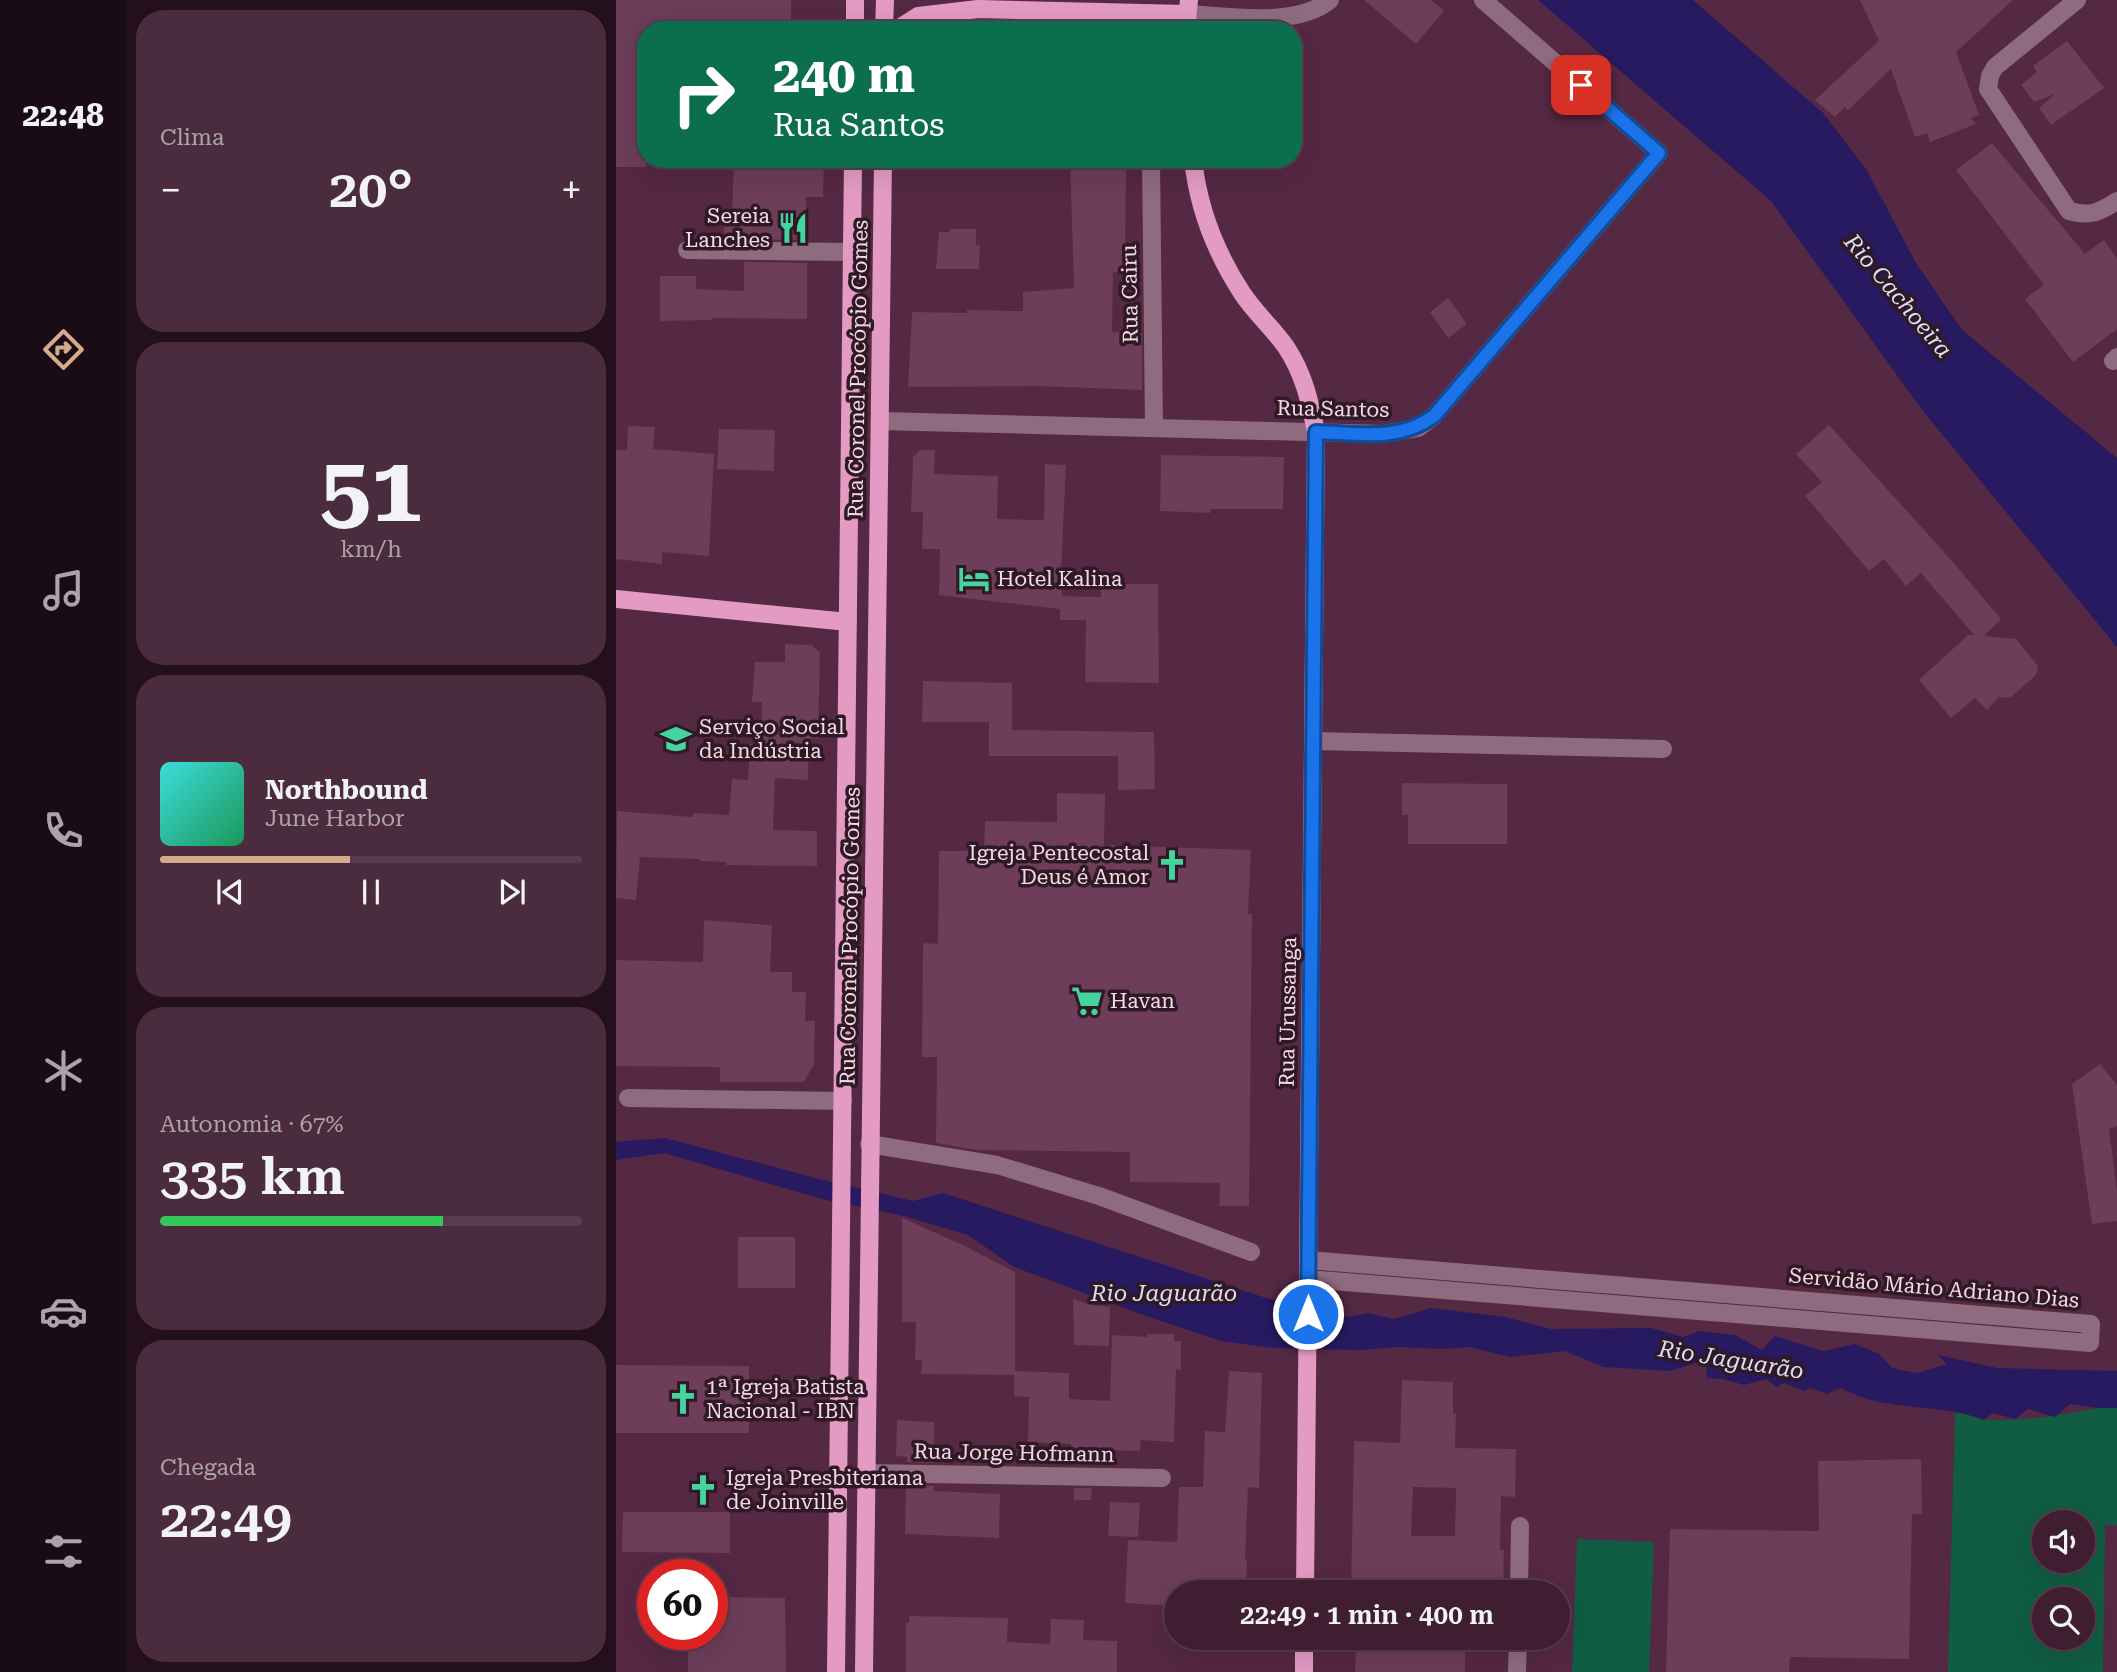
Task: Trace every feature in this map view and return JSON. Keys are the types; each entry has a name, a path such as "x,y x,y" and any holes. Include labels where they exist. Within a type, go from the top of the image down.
{"main road":[{"path":"855,0 855,21"},
{"path":"884,21 885,0"},
{"path":"910,21 918,16 972,4 1140,21"},
{"path":"1155,21 1187,15"},
{"name":"Rua Coronel Procópio Gomes","path":"836,1672 853,168"},
{"name":"Rua Coronel Procópio Gomes","path":"864,1672 883,168"},
{"name":"Rua Urussanga","path":"1195,168 1205,218 1223,261 1244,296 1286,347 1301,374 1310,400 1316,432 1305,1580"},
{"path":"616,599 848,622"},
{"path":"1304,1650 1304,1672"}],"street":[{"path":"1187,15 1279,18 1300,16 1321,8 1330,0"},
{"name":"Rua Santos","path":"881,421 1316,432 1401,433 1418,428 1434,416 1659,153 1483,0"},
{"path":"2077,0 1995,67 1988,89 2069,211 2082,215 2099,213 2117,201"},
{"name":"Rua Cairu","path":"1151,168 1154,428"},
{"path":"687,250 852,252"},
{"path":"1313,741 1663,749"},
{"path":"628,1098 843,1101"},
{"path":"869,1144 997,1165 1099,1196 1251,1252"},
{"name":"Servidão Mário Adriano Dias","path":"1308,1260 2091,1324 2090,1343 1308,1285"},
{"name":"Rua Jorge Hofmann","path":"866,1473 1162,1478"},
{"path":"1519,1580 1520,1526"},
{"path":"1517,1650 1517,1672"}],"green space":[{"path":"2098,1408 2117,1408 2117,1525 2105,1525 2103,1672 1948,1672 1955,1413 1987,1420 2043,1417"},
{"path":"1577,1539 1654,1542 1649,1672 1572,1672"}],"water":[{"name":"Rio Cachoeira","path":"1538,0 1693,0 1823,113 1866,169 1916,263 1962,330 2117,458 2117,647 1923,411 1771,201"},
{"name":"Rio Jaguarão","path":"665,1138 913,1201 943,1193 1266,1298 1350,1317 1368,1313 1394,1319 1431,1308 1505,1317 1551,1329 1651,1328 1683,1337 1700,1331 1735,1335 1762,1350 1775,1336 1823,1351 1855,1344 1879,1354 1892,1368 1917,1373 1947,1364 1938,1355 1997,1368 2117,1371 2117,1408 2070,1404 2055,1417 2028,1409 2015,1419 1993,1413 1983,1420 1966,1414 1876,1401 1841,1388 1827,1394 1810,1388 1805,1391 1784,1383 1777,1387 1766,1379 1744,1385 1707,1378 1706,1365 1698,1362 1671,1371 1603,1367 1565,1351 1510,1357 1469,1347 1360,1350 1272,1348 1221,1341 1014,1267 968,1235 904,1216 822,1199 664,1153 616,1160 616,1142"}],"building":[{"path":"616,0 791,0 791,21 637,21 637,167 616,167"},
{"path":"1364,0 1431,0 1444,11 1416,44"},
{"path":"1860,0 2013,0 1956,52 1979,115 1971,118 1976,124 1930,142 1927,133 1915,137 1891,69 1848,110 1845,107 1835,117 1815,100 1879,41"},
{"path":"2067,41 2104,88 2051,125 2039,108 2055,94 2034,102 2021,85 2037,72 2033,66"},
{"path":"1992,143 2085,254 2104,240 2117,259 2117,329 2073,362 2025,299 2044,285 1956,170"},
{"path":"734,168 824,168 823,197 806,197 806,240 724,239 724,216 732,216"},
{"path":"1070,168 1126,168 1125,272 1113,272 1112,332 1142,333 1142,390 1037,386 908,387 912,312 1023,311 1023,292 1074,288"},
{"path":"950,229 976,229 976,245 980,245 979,269 936,269 939,232 950,232"},
{"path":"744,262 807,263 807,319 713,318 660,321 660,276 696,276 696,289 744,291"},
{"path":"1448,298 1467,324 1448,338 1430,312"},
{"path":"1829,425 2001,619 1984,636 2016,639 2038,666 2036,675 2010,698 1999,697 1987,710 1975,698 1951,718 1919,680 1968,635 1974,635 1921,573 1906,586 1884,559 1869,571 1805,496 1822,482 1796,454"},
{"path":"628,426 655,427 653,449 714,454 709,556 662,552 662,564 616,559 616,450 627,450"},
{"path":"719,429 775,430 774,471 717,469"},
{"path":"920,450 935,450 934,474 998,476 997,519 1044,520 1045,464 1066,465 1062,596 1101,597 1101,584 1158,584 1159,683 1085,682 1086,620 1060,620 1060,609 939,595 940,549 922,549 923,512 911,512 913,457"},
{"path":"1161,455 1284,457 1283,509 1210,509 1210,513 1160,511"},
{"path":"785,644 812,645 820,653 818,739 809,738 808,780 775,778 773,830 817,831 817,866 726,865 726,862 700,859 640,857 636,900 616,898 617,811 693,817 693,813 729,815 732,779 748,780 750,744 761,744 762,702 752,702 755,662 785,662"},
{"path":"923,681 1012,683 1012,730 1154,732 1155,789 1118,790 1118,756 989,756 989,722 922,722"},
{"path":"1402,783 1507,784 1507,844 1408,844 1408,815 1402,815"},
{"name":"Havan","path":"1057,793 1105,794 1104,845 1251,850 1248,914 1252,914 1249,1206 1219,1206 1220,1183 1130,1182 1130,1152 977,1150 936,1143 937,1057 922,1057 923,943 938,944 939,851 984,851 985,821 1057,822"},
{"path":"704,920 772,925 770,972 792,972 792,992 806,992 805,1021 815,1021 814,1064 804,1082 720,1082 720,1068 716,1067 616,1066 616,960 703,962"},
{"path":"2100,1064 2117,1085 2117,1126 2109,1129 2117,1191 2117,1221 2092,1224 2072,1084"},
{"path":"902,1218 1015,1272 1015,1371 1069,1373 1069,1399 1110,1401 1112,1335 1147,1337 1147,1334 1174,1334 1174,1341 1181,1341 1181,1370 1176,1369 1174,1442 1141,1440 1140,1451 1101,1450 1101,1455 1093,1455 1093,1465 1075,1465 1075,1454 1070,1454 1071,1444 1028,1442 1029,1397 1014,1396 1014,1375 921,1374 922,1361 915,1360 916,1322 902,1322"},
{"path":"738,1237 795,1237 795,1288 738,1288"},
{"path":"1073,1299 1110,1307 1109,1346 1074,1345"},
{"name":"1ª Igreja Batista Nacional - IBN","path":"616,1365 749,1366 749,1433 616,1433"},
{"path":"1229,1371 1262,1373 1259,1488 1248,1487 1246,1580 1164,1580 1164,1605 1125,1603 1128,1540 1177,1542 1179,1487 1203,1487 1205,1431 1225,1432"},
{"path":"1402,1380 1453,1382 1455,1448 1516,1449 1515,1497 1501,1496 1500,1550 1504,1550 1503,1580 1351,1580 1354,1441 1400,1443","holes":["1413,1487 1456,1488 1455,1536 1411,1536"]},
{"path":"897,1420 934,1422 934,1463 907,1462 907,1457 896,1456"},
{"path":"1921,1459 1922,1514 1912,1514 1909,1659 1790,1657 1789,1672 1666,1672 1670,1529 1819,1531 1818,1461"},
{"path":"906,1485 934,1486 934,1491 1000,1494 999,1538 905,1534"},
{"path":"1074,1488 1092,1488 1091,1500 1074,1500"},
{"path":"1110,1502 1140,1503 1138,1537 1108,1536"},
{"path":"623,1512 730,1512 730,1553 622,1552"},
{"path":"728,1597 785,1598 786,1672 688,1672 688,1650 728,1650"},
{"path":"909,1616 1008,1618 1007,1642 1050,1644 1051,1619 1084,1620 1083,1640 1117,1641 1117,1672 906,1672 906,1623 909,1623"},
{"path":"1356,1650 1465,1652 1465,1672 1355,1672"}],"place":[{"name":"Sereia Lanches","path":"793,228"},
{"name":"Hotel Kalina","path":"974,579"},
{"name":"Serviço Social da Indústria","path":"676,739"},
{"name":"Igreja Pentecostal Deus é Amor","path":"1172,865"},
{"name":"Havan","path":"1087,1001"},
{"name":"1ª Igreja Batista Nacional - IBN","path":"683,1399"},
{"name":"Igreja Presbiteriana de Joinville","path":"703,1490"}],"route":[{"path":"1308,1314 1316,432 1401,433 1418,428 1434,416 1659,153 1581,85"}]}
